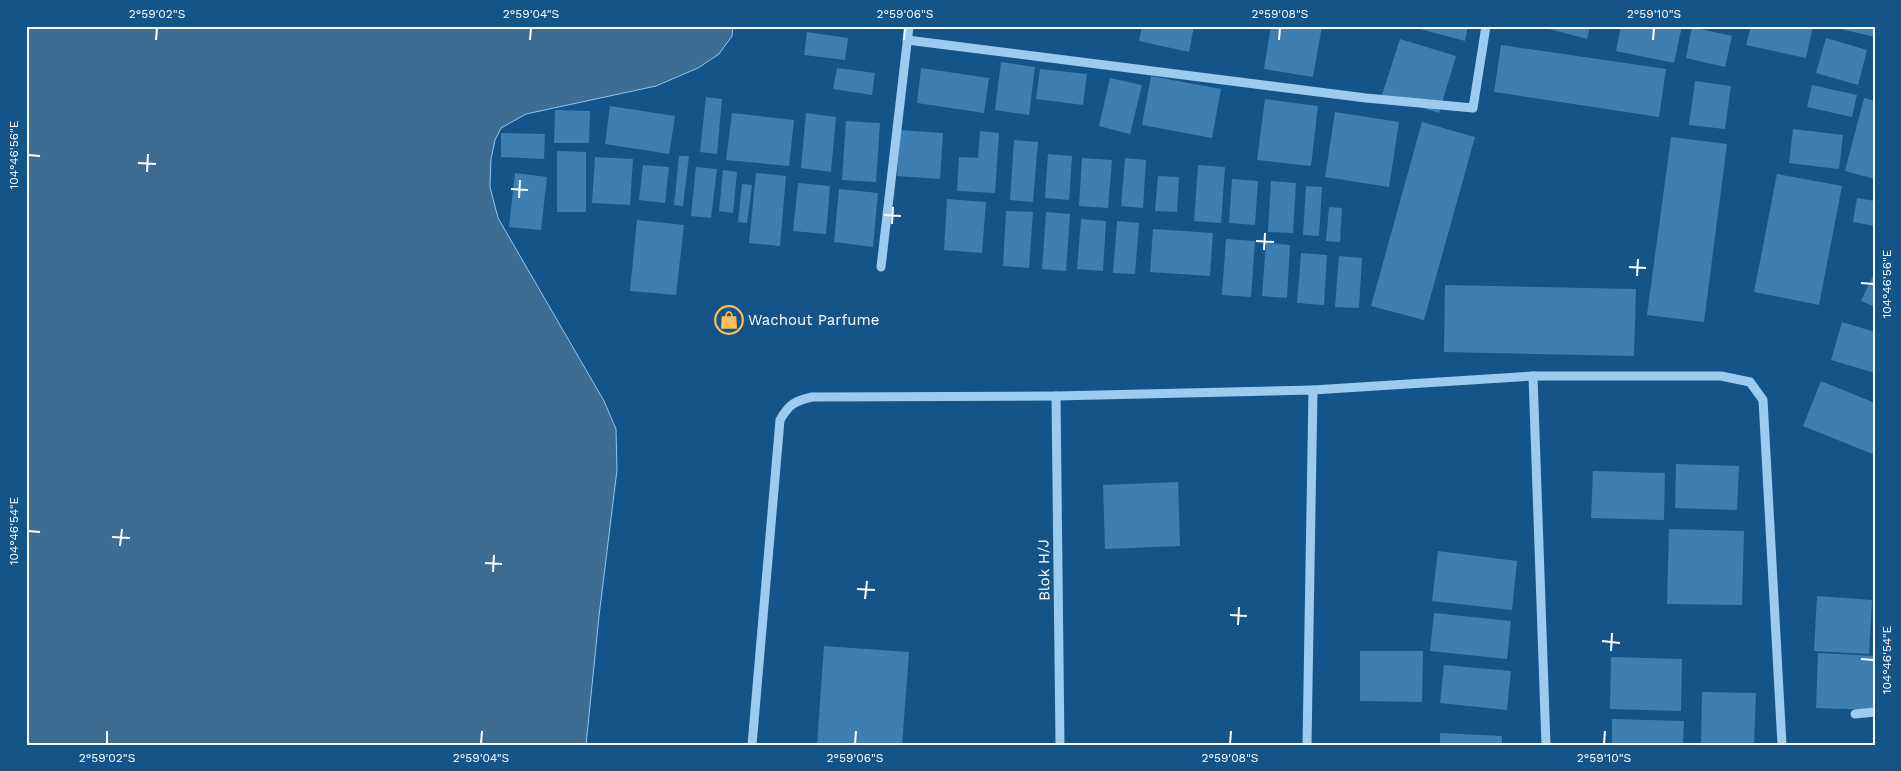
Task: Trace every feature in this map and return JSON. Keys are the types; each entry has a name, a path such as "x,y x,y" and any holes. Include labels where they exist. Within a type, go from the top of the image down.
{"street":[{"path":"881,267 909,26"},
{"path":"907,40 1366,98 1472,108 1486,26"},
{"path":"1533,376 1546,745"},
{"path":"752,745 780,420 787,408 798,401 812,398 1056,396 1313,390 1533,376 1721,376 1750,382 1763,400 1782,745"},
{"path":"1308,745 1313,390"},
{"name":"Blok H/J","path":"1056,396 1060,745"},
{"path":"1855,714 1875,712"}],"water":[{"path":"26,26 733,26 732,36 719,54 698,68 656,86 526,114 501,128 495,140 491,159 490,187 498,218 604,401 616,429 617,470 599,616 586,745 26,745"}],"building":[{"path":"1142,26 1194,26 1189,52 1139,41"},
{"path":"1271,26 1322,26 1313,77 1264,69"},
{"path":"1409,26 1468,26 1465,41"},
{"path":"1538,26 1590,26 1587,39"},
{"path":"1621,26 1682,26 1674,63 1616,51"},
{"path":"1751,26 1813,26 1806,58 1746,45"},
{"path":"1875,26 1875,37 1832,27"},
{"path":"1692,27 1732,36 1725,67 1686,58"},
{"path":"807,32 848,38 845,60 804,55"},
{"path":"1826,38 1867,50 1858,85 1816,73"},
{"path":"1400,39 1456,56 1439,113 1382,95"},
{"path":"1501,45 1666,69 1659,117 1494,92"},
{"path":"1001,62 1035,67 1029,115 995,110"},
{"path":"837,68 875,73 872,95 833,89"},
{"path":"921,68 989,78 984,113 917,103"},
{"path":"1040,69 1087,74 1083,105 1036,99"},
{"path":"1151,76 1221,89 1212,138 1142,125"},
{"path":"1110,78 1142,85 1130,134 1099,126"},
{"path":"1695,81 1731,86 1725,129 1689,125"},
{"path":"1812,85 1857,95 1852,117 1807,107"},
{"path":"706,97 722,99 717,154 700,152"},
{"path":"1864,98 1875,101 1875,179 1845,171"},
{"path":"1265,99 1318,106 1311,166 1257,160"},
{"path":"610,106 675,116 669,154 605,144"},
{"path":"555,110 590,111 589,143 554,143"},
{"path":"1335,112 1399,122 1389,187 1325,177"},
{"path":"732,113 794,120 789,166 726,160"},
{"path":"806,113 836,117 831,172 801,168"},
{"path":"846,121 880,123 876,182 842,180"},
{"path":"1422,122 1475,137 1424,320 1371,306"},
{"path":"1793,129 1843,135 1839,169 1789,163"},
{"path":"900,130 943,133 940,179 897,176"},
{"path":"980,131 999,133 995,193 957,191 959,157 978,158"},
{"path":"501,133 545,134 544,159 501,157"},
{"path":"1671,137 1727,144 1704,322 1647,315"},
{"path":"1014,140 1038,142 1033,202 1010,200"},
{"path":"557,151 586,152 586,212 557,212"},
{"path":"1048,154 1072,156 1069,200 1045,198"},
{"path":"679,156 689,156 683,206 674,205"},
{"path":"595,157 633,159 630,205 592,203"},
{"path":"1082,158 1112,160 1108,208 1079,206"},
{"path":"1125,158 1146,160 1143,208 1121,206"},
{"path":"643,165 669,167 665,203 639,200"},
{"path":"1198,165 1225,167 1221,223 1194,221"},
{"path":"696,167 717,169 711,218 691,216"},
{"path":"723,170 737,172 733,213 719,211"},
{"path":"515,173 547,177 541,230 509,227"},
{"path":"756,173 786,176 780,246 749,243"},
{"path":"1777,174 1842,186 1819,305 1754,292"},
{"path":"1158,176 1179,177 1177,212 1155,211"},
{"path":"1232,179 1258,181 1255,225 1229,223"},
{"path":"1271,181 1296,183 1293,233 1268,232"},
{"path":"798,183 830,186 826,234 793,231"},
{"path":"742,184 752,185 747,223 738,222"},
{"path":"1306,186 1322,187 1319,236 1303,235"},
{"path":"839,189 878,193 873,247 834,242"},
{"path":"1857,198 1875,201 1875,226 1853,222"},
{"path":"947,199 986,202 982,253 944,250"},
{"path":"1329,207 1342,208 1340,242 1326,241"},
{"path":"1006,211 1033,212 1029,268 1003,266"},
{"path":"1046,212 1070,214 1066,271 1042,269"},
{"path":"1081,219 1106,221 1103,271 1077,269"},
{"path":"637,220 684,225 676,295 630,291"},
{"path":"1117,221 1139,223 1135,274 1113,273"},
{"path":"1153,229 1213,233 1210,276 1150,272"},
{"path":"1226,239 1255,241 1251,297 1222,295"},
{"path":"1266,243 1290,245 1287,298 1262,296"},
{"path":"1301,253 1327,255 1324,305 1297,303"},
{"path":"1339,256 1362,258 1359,308 1335,307"},
{"path":"1873,276 1875,277 1875,307 1861,301"},
{"path":"1445,285 1636,289 1634,356 1444,352"},
{"path":"1842,322 1875,332 1875,373 1831,360"},
{"path":"1821,381 1875,403 1875,455 1803,426"},
{"path":"1676,464 1739,466 1737,510 1675,508"},
{"path":"1593,471 1665,473 1664,520 1591,518"},
{"path":"1178,482 1180,546 1105,549 1103,485"},
{"path":"1669,529 1744,531 1742,605 1667,604"},
{"path":"1438,551 1517,561 1512,610 1432,601"},
{"path":"1817,596 1872,600 1869,654 1814,651"},
{"path":"1434,613 1511,621 1507,659 1430,651"},
{"path":"824,646 909,652 902,745 817,745"},
{"path":"1360,651 1423,651 1422,702 1360,701"},
{"path":"1818,653 1875,656 1875,710 1816,708"},
{"path":"1611,657 1682,659 1681,711 1610,709"},
{"path":"1444,665 1511,671 1507,710 1440,703"},
{"path":"1702,692 1756,693 1754,745 1701,745"},
{"path":"1612,719 1684,721 1683,745 1612,745"},
{"path":"1440,733 1502,736 1502,745 1440,745"}],"place":[{"name":"Wachout Parfume","path":"729,320"}]}
